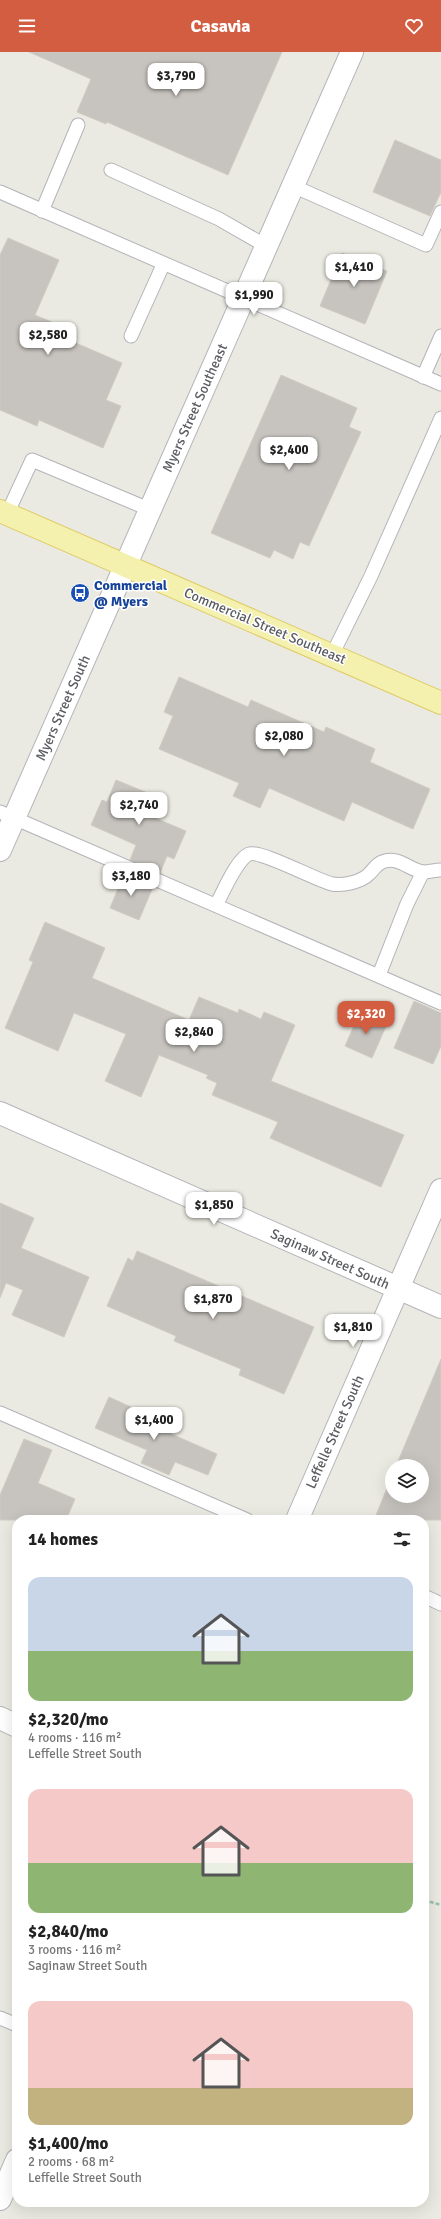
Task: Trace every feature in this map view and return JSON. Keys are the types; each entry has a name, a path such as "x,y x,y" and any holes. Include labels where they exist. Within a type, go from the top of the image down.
{"main road":[{"name":"Commercial Street Southeast","path":"4,513 441,702"}],"street":[{"name":"Myers Street Southeast","path":"126,566 352,52"},
{"name":"Myers Street South","path":"0,850 7,815 126,566"},
{"name":"Saginaw Street South","path":"0,1113 441,1307"},
{"name":"Leffelle Street South","path":"299,1515 441,1190"},
{"path":"0,1718 12,1724"},
{"path":"0,2199 12,2171"}],"lane":[{"path":"42,211 78,125"},
{"path":"111,170 219,219 266,246"},
{"path":"293,186 426,245 441,212"},
{"path":"0,192 243,300 441,384"},
{"path":"131,336 163,264"},
{"path":"423,377 441,336"},
{"path":"332,655 371,576 441,418"},
{"path":"4,513 32,460 151,510"},
{"path":"7,815 441,1003"},
{"path":"216,905 238,864 248,854 254,854 272,859 332,884 345,884 362,879 376,865 386,860 405,863 423,872 441,870"},
{"path":"379,976 407,904 423,872"},
{"path":"0,1413 235,1515"},
{"path":"429,1598 441,1604"},
{"path":"0,2018 12,2023"}],"path":[{"path":"429,1901 441,1905"}],"building":[{"path":"29,52 282,52 228,175 107,122 106,124 77,112 91,79"},
{"path":"395,140 441,160 441,192 430,216 373,192"},
{"path":"8,238 59,260 35,315 73,331 69,340 122,363 106,400 121,406 103,448 39,420 37,426 0,410 0,255"},
{"path":"342,253 387,271 365,324 320,306"},
{"path":"281,375 357,408 349,427 361,432 309,546 300,542 293,559 274,550 270,558 211,533"},
{"path":"179,677 248,707 251,700 324,732 326,727 375,749 370,762 430,789 413,829 352,802 344,821 269,788 260,808 233,796 239,783 159,749 173,716 164,712"},
{"path":"116,780 155,796 148,815 186,831 174,859 167,856 160,873 130,860 136,845 91,825 102,800 107,802"},
{"path":"124,874 153,887 139,920 110,908"},
{"path":"45,922 105,948 92,978 189,1020 199,997 238,1013 239,1009 261,1019 264,1012 295,1025 271,1081 404,1135 381,1187 270,1138 278,1122 212,1095 217,1083 206,1078 208,1075 159,1055 141,1097 105,1081 126,1034 74,1013 58,1051 5,1028 33,962 29,960"},
{"path":"414,1001 441,1013 441,1046 433,1064 394,1048"},
{"path":"360,1012 387,1024 372,1058 345,1046"},
{"path":"0,1203 34,1218 21,1248 89,1277 64,1337 12,1315 23,1290 6,1283 0,1298"},
{"path":"137,1251 314,1327 284,1394 239,1375 241,1369 174,1341 176,1336 107,1306 128,1258 133,1261"},
{"path":"441,1359 441,1520 429,1520 429,1515 376,1515 385,1493 385,1503 429,1503 429,1459 399,1459"},
{"path":"109,1397 131,1407 128,1415 217,1454 208,1475 175,1462 169,1475 141,1463 147,1450 95,1428"},
{"path":"24,1439 52,1450 38,1483 75,1499 68,1515 12,1515 12,1520 0,1520 0,1495"}],"place":[{"name":"Commercial @ Myers","path":"80,593"}]}
